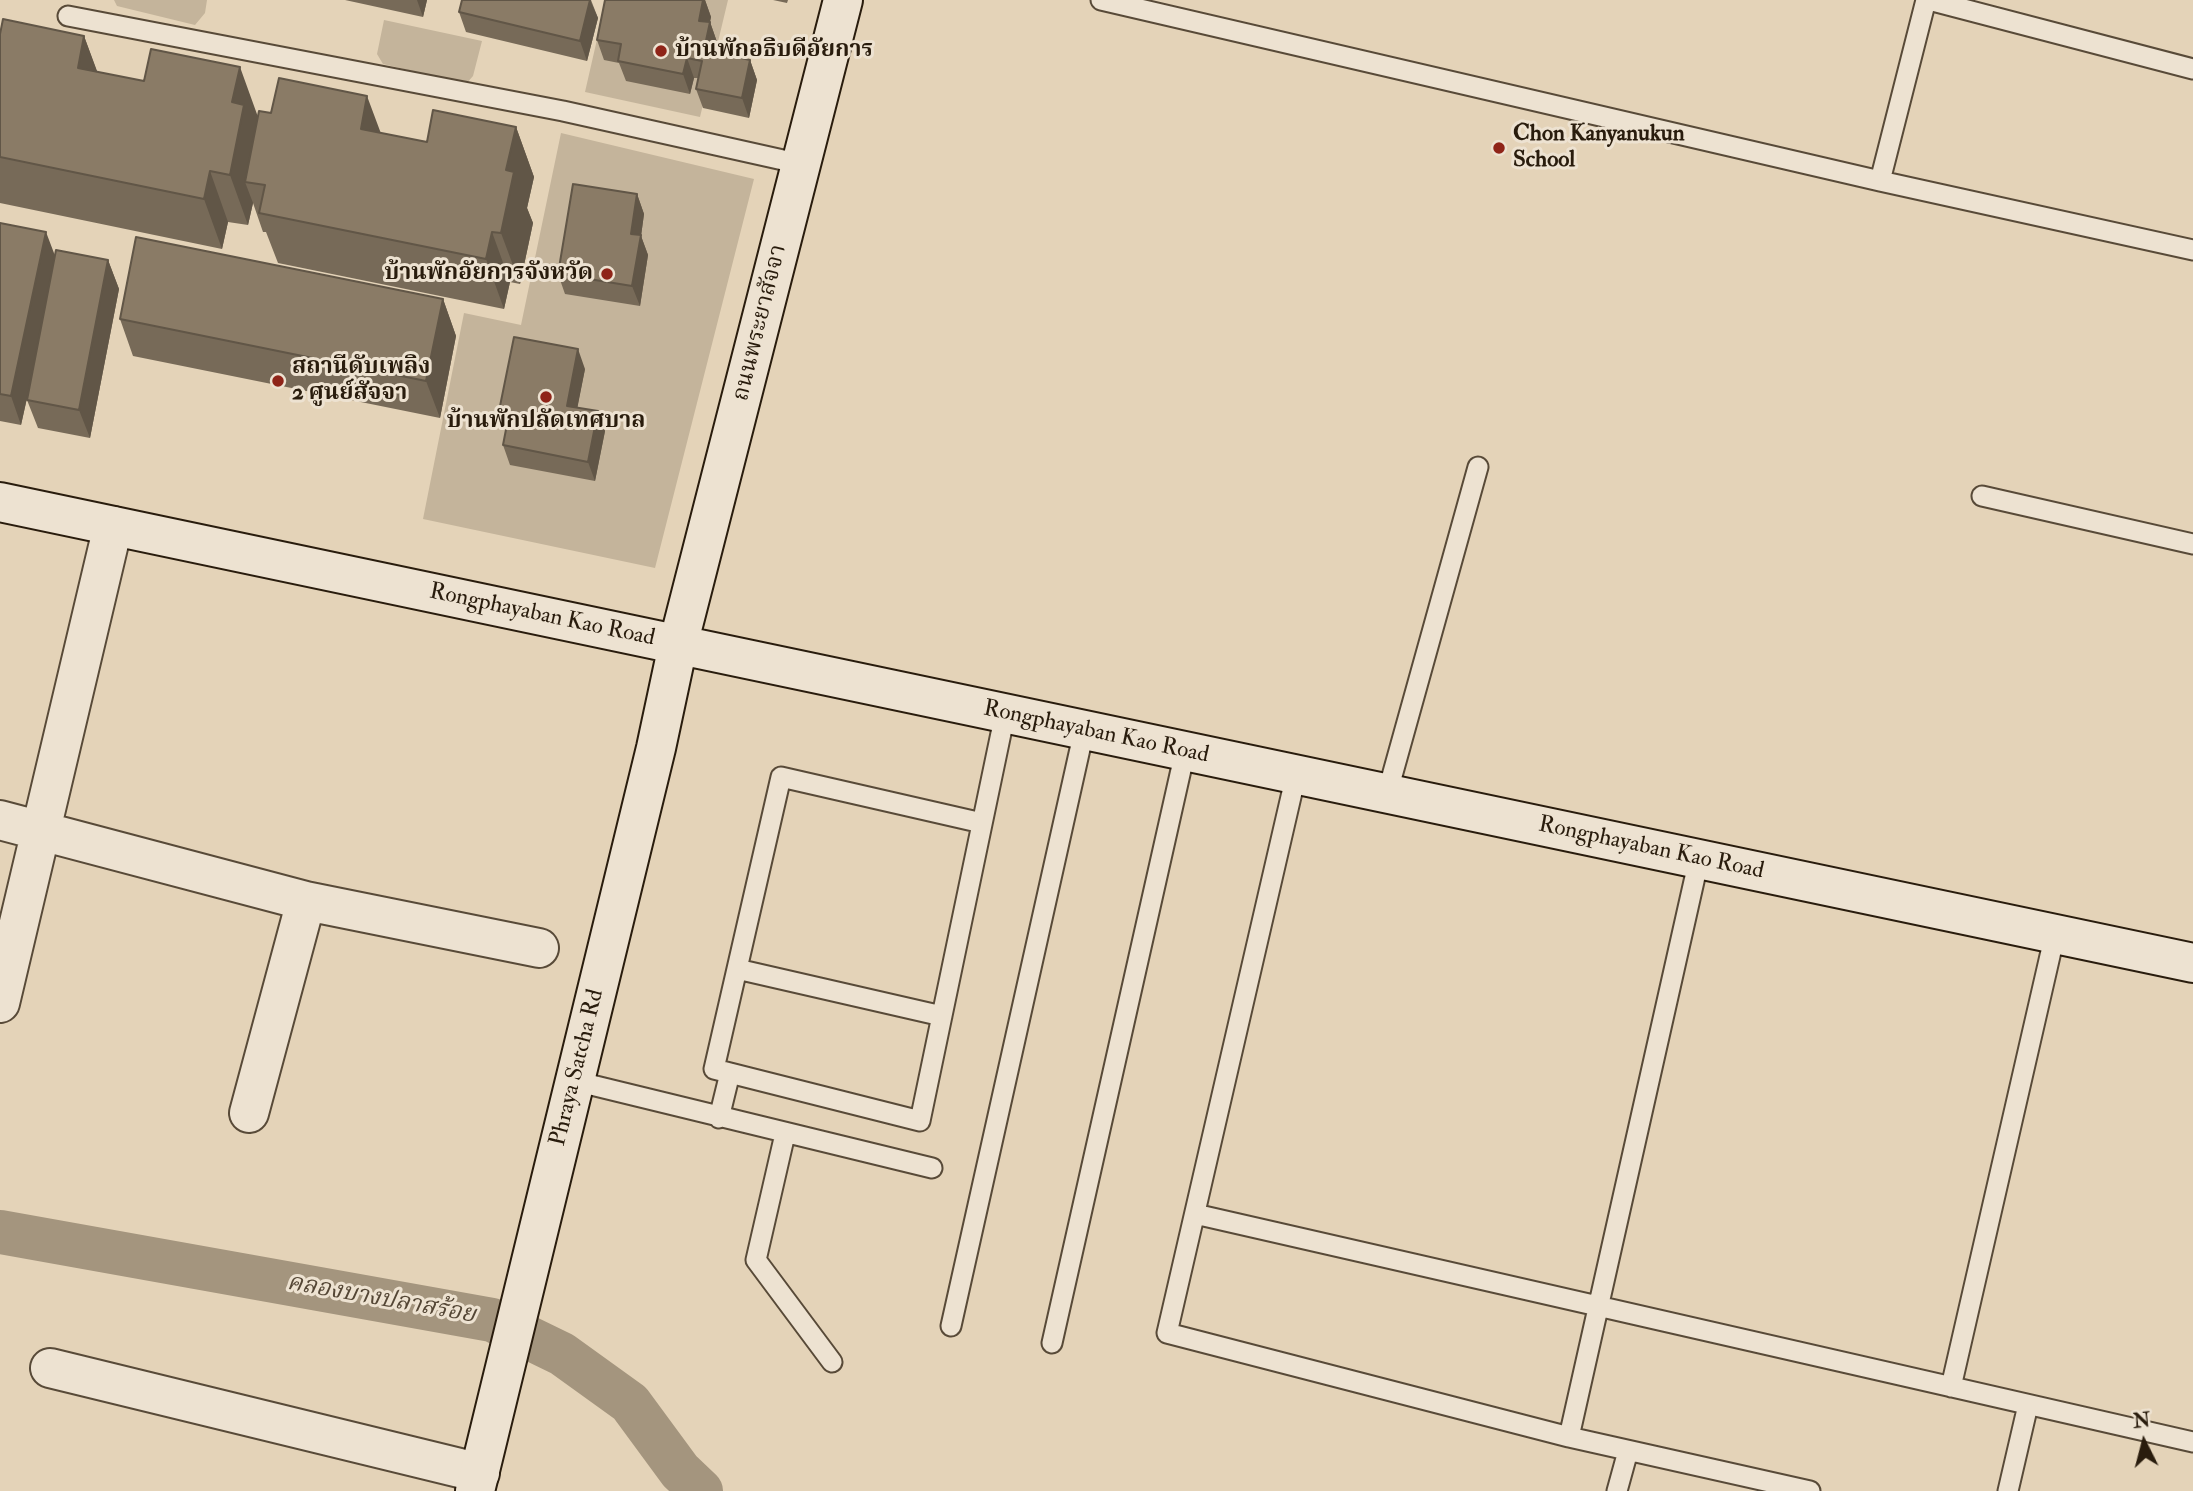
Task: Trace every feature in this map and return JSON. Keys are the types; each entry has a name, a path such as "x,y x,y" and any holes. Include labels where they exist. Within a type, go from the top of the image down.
{"street":[{"name":"ถนนพระยาสัจจา","path":"678,645 843,0"},
{"name":"Rongphayaban Kao Road","path":"0,502 2193,963"},
{"path":"0,1003 113,526"},
{"name":"Phraya Satcha Rd","path":"478,1482 662,725 678,645"},
{"path":"0,820 306,901 539,948"},
{"path":"248,1113 306,901"},
{"path":"50,1368 478,1482"}],"lane":[{"path":"1101,0 1880,181 2193,250"},
{"path":"1880,181 1927,0 2193,69"},
{"path":"68,16 564,111 802,164"},
{"path":"1387,794 1478,467"},
{"path":"1982,496 2193,544"},
{"path":"982,823 781,777 714,1069 920,1121 1005,714"},
{"path":"951,1326 1084,731"},
{"path":"1052,1343 1185,752"},
{"path":"1296,775 1167,1333 1569,1437 1810,1491"},
{"path":"1569,1437 1699,859"},
{"path":"1951,1387 2055,934"},
{"path":"737,969 942,1016"},
{"path":"719,1118 730,1073"},
{"path":"575,1081 785,1135 932,1168"},
{"path":"785,1135 756,1260 832,1362"},
{"path":"1195,1214 2193,1442"},
{"path":"2008,1491 2028,1405"},
{"path":"1617,1491 1628,1451"}],"shaded area":[{"path":"114,0 207,0 205,13 195,25 117,6"},
{"name":"บ้านพักอธิบดีอัยการ","path":"606,0 728,0 700,117 585,92"},
{"path":"384,20 482,41 473,76 466,84 383,64 377,54"},
{"path":"561,133 754,179 655,568 423,519 464,313 521,325"}],"building":[{"path":"462,0 590,0 580,41 459,12"},
{"name":"บ้านพักอธิบดีอัยการ","path":"605,0 703,0 699,21 710,22 704,50 750,60 742,98 696,89 702,61 687,58 683,74 618,61 621,44 597,40"},
{"path":"3,19 84,36 78,68 144,81 151,49 240,67 232,102 244,105 230,175 210,171 204,199 0,157 0,34"},
{"path":"279,78 367,96 361,129 427,142 433,110 516,127 506,170 514,172 501,233 492,232 486,259 259,213 265,185 245,182 259,111 271,113"},
{"name":"บ้านพักอัยการจังหวัด","path":"573,184 637,194 631,234 641,235 632,286 558,274"},
{"path":"0,223 46,232 11,396 0,394"},
{"path":"136,237 443,299 426,381 120,319"},
{"path":"56,250 108,260 79,410 27,400"},
{"name":"บ้านพักปลัดเทศบาล","path":"514,337 578,349 567,406 598,411 588,462 503,445 509,414 499,411"}],"waterway":[{"name":"คลองบางปลาสร้อย","path":"0,1232 492,1320 562,1354 630,1403 680,1471 701,1491"}],"place":[{"name":"บ้านพักอธิบดีอัยการ","path":"661,51"},
{"name":"Chon Kanyanukun School","path":"1499,148"},
{"name":"บ้านพักอัยการจังหวัด","path":"607,274"},
{"name":"สถานีดับเพลิง 2 ศูนย์สัจจา","path":"278,381"},
{"name":"บ้านพักปลัดเทศบาล","path":"546,397"}]}
